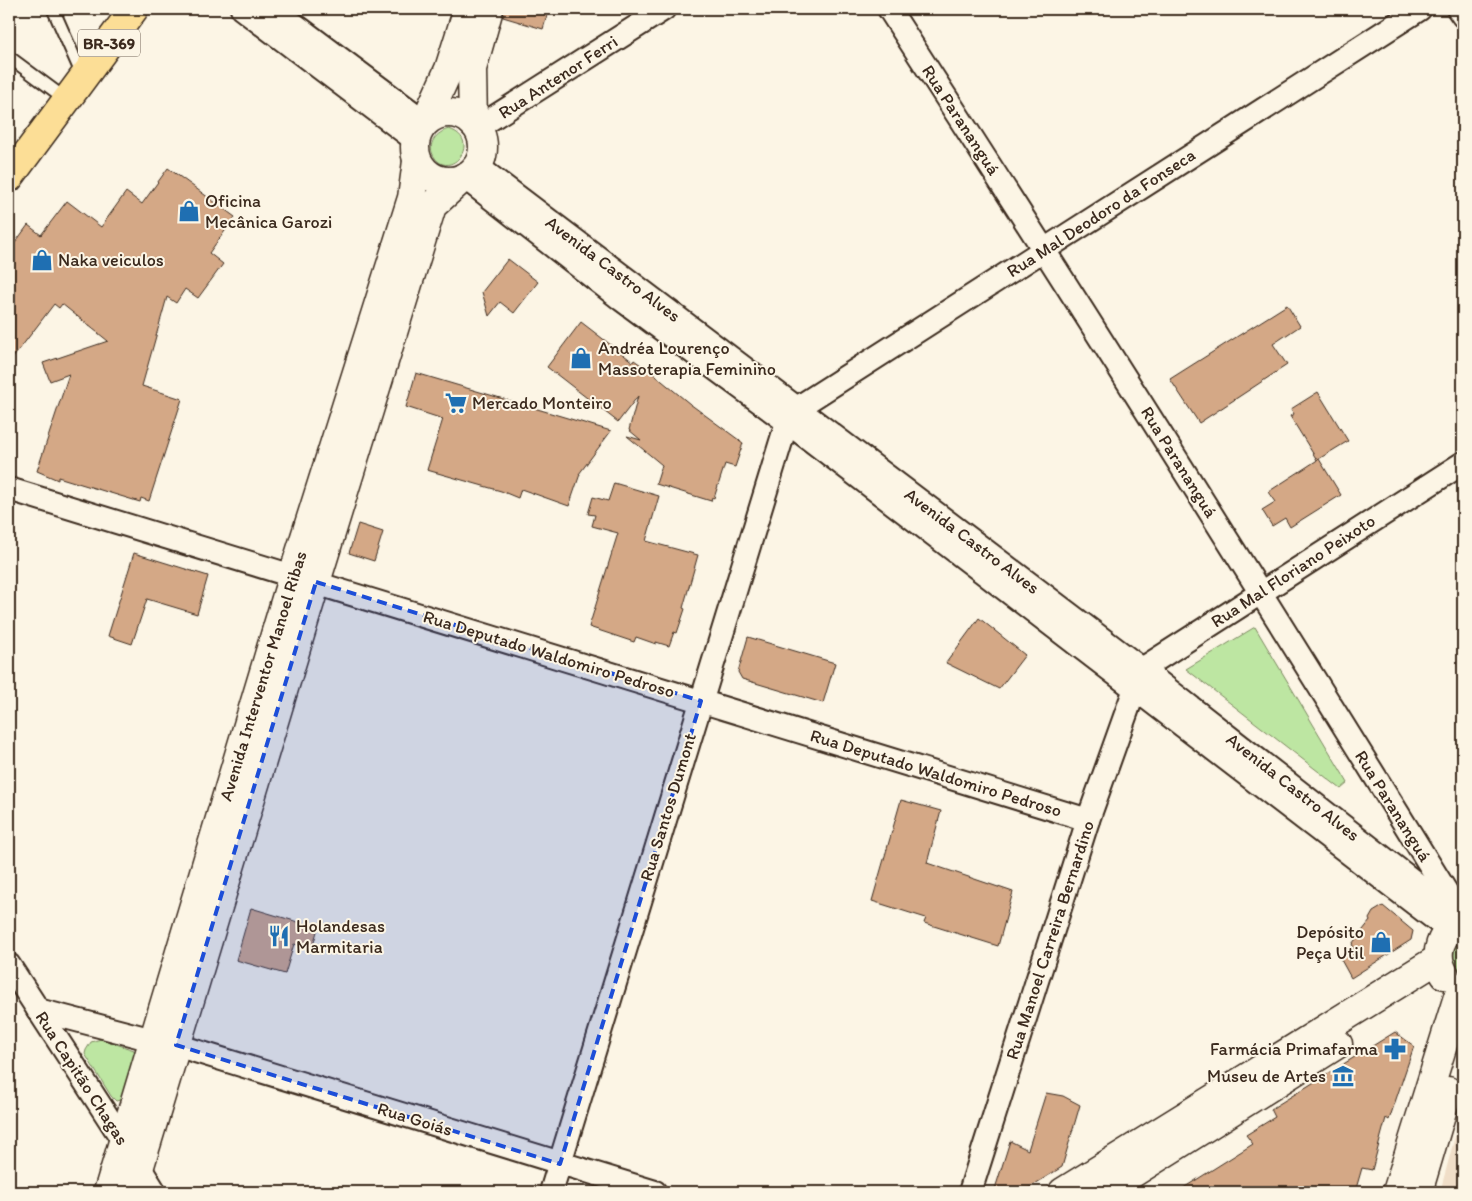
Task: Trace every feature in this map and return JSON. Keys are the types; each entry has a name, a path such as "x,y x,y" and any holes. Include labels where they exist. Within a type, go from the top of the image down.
{"main road":[{"name":"BR-369","path":"9,178 134,9"}],"street":[{"path":"242,9 419,141"},
{"path":"274,9 419,141 425,172 437,179 450,181 470,172 481,157 483,147 482,137 475,126 462,116 449,113 436,115 419,141"},
{"name":"Avenida Interventor Manoel Ribas","path":"136,1180 165,1042 304,579 412,198 419,141 449,69 468,9"},
{"path":"475,126 472,69 489,9"},
{"name":"Rua Antenor Ferri","path":"475,126 664,9"},
{"name":"Rua Parananguá","path":"889,9 1044,249 1261,592 1460,923"},
{"name":"Rua Mal Deodoro da Fonseca","path":"792,415 1044,249 1420,9"},
{"path":"1458,9 1463,16"},
{"name":"Avenida Interventor Manoel Ribas","path":"304,579 432,206 470,172"},
{"name":"Avenida Castro Alves","path":"470,172 1460,923"},
{"name":"Rua Santos Dumont","path":"551,1192 701,701 792,415"},
{"name":"Rua Mal Floriano Peixoto","path":"1138,679 1261,592 1463,463"},
{"name":"Rua Deputado Waldomiro Pedroso","path":"9,489 1088,820"},
{"name":"Rua Manoel Carreira Bernardino","path":"970,1192 1088,820 1138,679"},
{"path":"1397,1192 1452,978 1440,944 1460,923"},
{"name":"Rua Capitão Chagas","path":"9,965 124,1142 136,1180 155,1192"},
{"path":"1063,1192 1452,978"},
{"path":"1102,1192 1452,978"},
{"name":"Rua Goiás","path":"38,1010 165,1042 655,1192"},
{"path":"1418,1192 1463,1041"},
{"name":"Avenida Interventor Manoel Ribas","path":"108,1192 124,1142 165,1042"}],"lane":[{"path":"52,9 84,78"},
{"path":"9,57 67,100"}],"highlighted area":[{"path":"316,582 701,701 560,1164 176,1045"}],"shaded area":[{"path":"1463,1107 1463,1192 1440,1192"}],"green space":[{"path":"449,129 459,134 463,141 464,149 461,156 455,161 449,164 442,164 432,153 432,143 440,133"},
{"path":"1255,627 1348,783 1341,789 1186,669"},
{"path":"1463,934 1463,975 1456,965 1454,955 1459,939"},
{"path":"101,1039 134,1050 135,1055 123,1097 120,1100 116,1101 111,1096 85,1054 91,1042"}],"building":[{"path":"504,9 549,9 543,29 503,17"},
{"path":"168,168 235,217 209,253 223,264 198,298 185,289 176,303 167,297 142,386 182,399 149,501 141,498 140,502 58,477 58,480 37,471 69,374 50,381 43,363 108,341 62,304 59,308 54,304 9,363 9,251 28,225 41,235 67,201 101,227 126,192 142,204"},
{"path":"508,259 538,282 514,313 500,302 489,316 482,292"},
{"path":"1287,305 1300,326 1273,344 1287,365 1199,423 1170,379"},
{"path":"581,322 633,362 634,360 651,372 690,404 743,443 735,467 725,464 714,498 712,497 711,501 656,484 662,465 627,436 641,440 629,430 638,396 618,422 547,367"},
{"path":"416,373 611,431 579,474 569,506 521,489 518,498 501,491 427,470 443,419 406,407"},
{"path":"1318,392 1348,441 1317,460 1290,416 1294,414 1291,409"},
{"path":"1319,459 1341,495 1290,527 1285,518 1272,526 1262,510 1275,502 1268,492"},
{"path":"614,483 659,496 646,541 698,555 683,608 685,609 677,633 674,632 669,646 636,637 634,642 589,627 618,533 592,526 595,515 588,514 593,497 608,501"},
{"path":"358,524 383,532 374,561 349,553"},
{"path":"134,553 208,576 197,614 147,599 132,644 108,636"},
{"path":"979,618 1025,655 999,689 946,663"},
{"path":"748,637 835,663 823,703 742,679 738,672"},
{"path":"901,800 941,811 927,863 1013,892 998,946 924,923 926,918 872,901"},
{"name":"Depósito Peça Util","path":"1383,906 1413,931 1411,940 1351,978 1340,958 1354,948 1352,944 1370,921 1369,919 1373,912"},
{"name":"Holandesas Marmitaria","path":"251,908 318,928 312,949 294,944 285,974 236,960"},
{"path":"1395,1032 1414,1046 1389,1120 1386,1118 1372,1170 1362,1168 1355,1192 1177,1192 1253,1144 1246,1135 1275,1117 1271,1109"},
{"path":"1046,1093 1063,1096 1080,1105 1062,1167 1022,1192 994,1192 1010,1141 1028,1150"}],"place":[{"name":"Oficina Mecânica Garozi","path":"189,211"},
{"name":"Naka veiculos","path":"42,260"},
{"name":"Andréa Lourenço Massoterapia Feminino","path":"581,358"},
{"name":"Mercado Monteiro","path":"456,403"},
{"name":"Holandesas Marmitaria","path":"279,936"},
{"name":"Depósito Peça Util","path":"1381,942"},
{"name":"Farmácia Primafarma","path":"1395,1049"},
{"name":"Museu de Artes","path":"1343,1076"}]}
